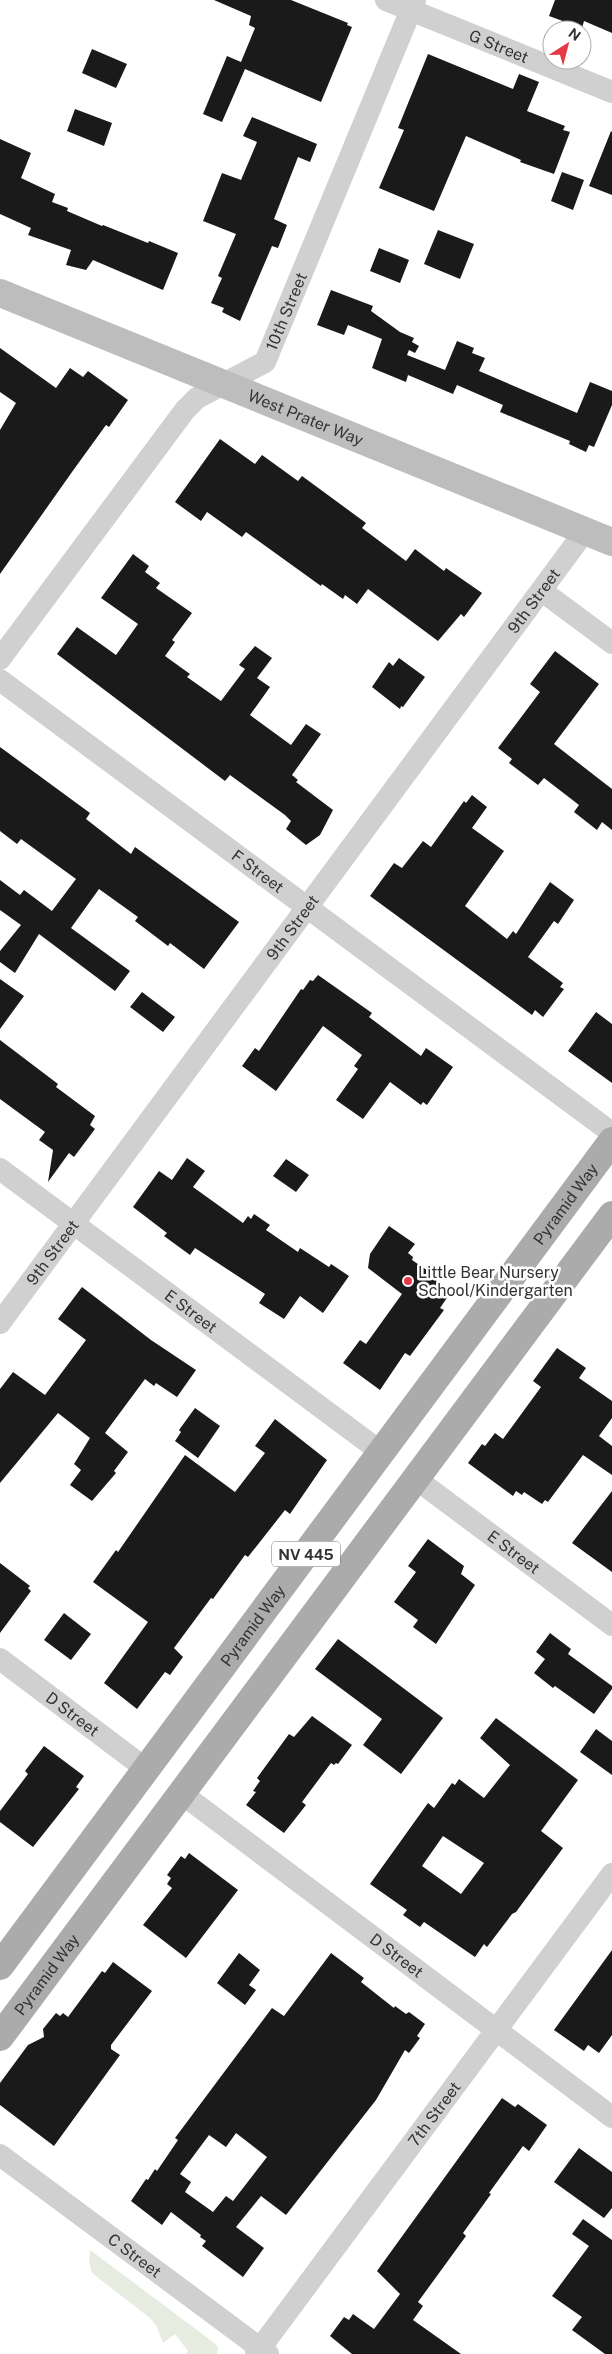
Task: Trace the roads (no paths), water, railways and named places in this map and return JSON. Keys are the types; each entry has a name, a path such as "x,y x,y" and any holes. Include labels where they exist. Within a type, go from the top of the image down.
{"main road":[{"name":"West Prater Way","path":"0,293 612,542"},
{"name":"Pyramid Way","path":"0,1966 612,1141"},
{"name":"Pyramid Way","path":"0,2038 612,1215"}],"street":[{"name":"G Street","path":"386,0 413,5 612,92"},
{"name":"10th Street","path":"0,659 185,410 197,398 265,362 413,5"},
{"name":"9th Street","path":"0,1323 585,531"},
{"path":"542,591 612,643"},
{"name":"F Street","path":"0,680 612,1133"},
{"name":"E Street","path":"0,1169 381,1452"},
{"name":"E Street","path":"416,1479 612,1625"},
{"name":"D Street","path":"0,1660 146,1769"},
{"name":"D Street","path":"182,1793 612,2117"},
{"name":"7th Street","path":"261,2352 612,1874"},
{"name":"C Street","path":"0,2155 261,2352"}],"place":[{"name":"Little Bear Nursery School/Kindergarten","path":"408,1281"}]}
